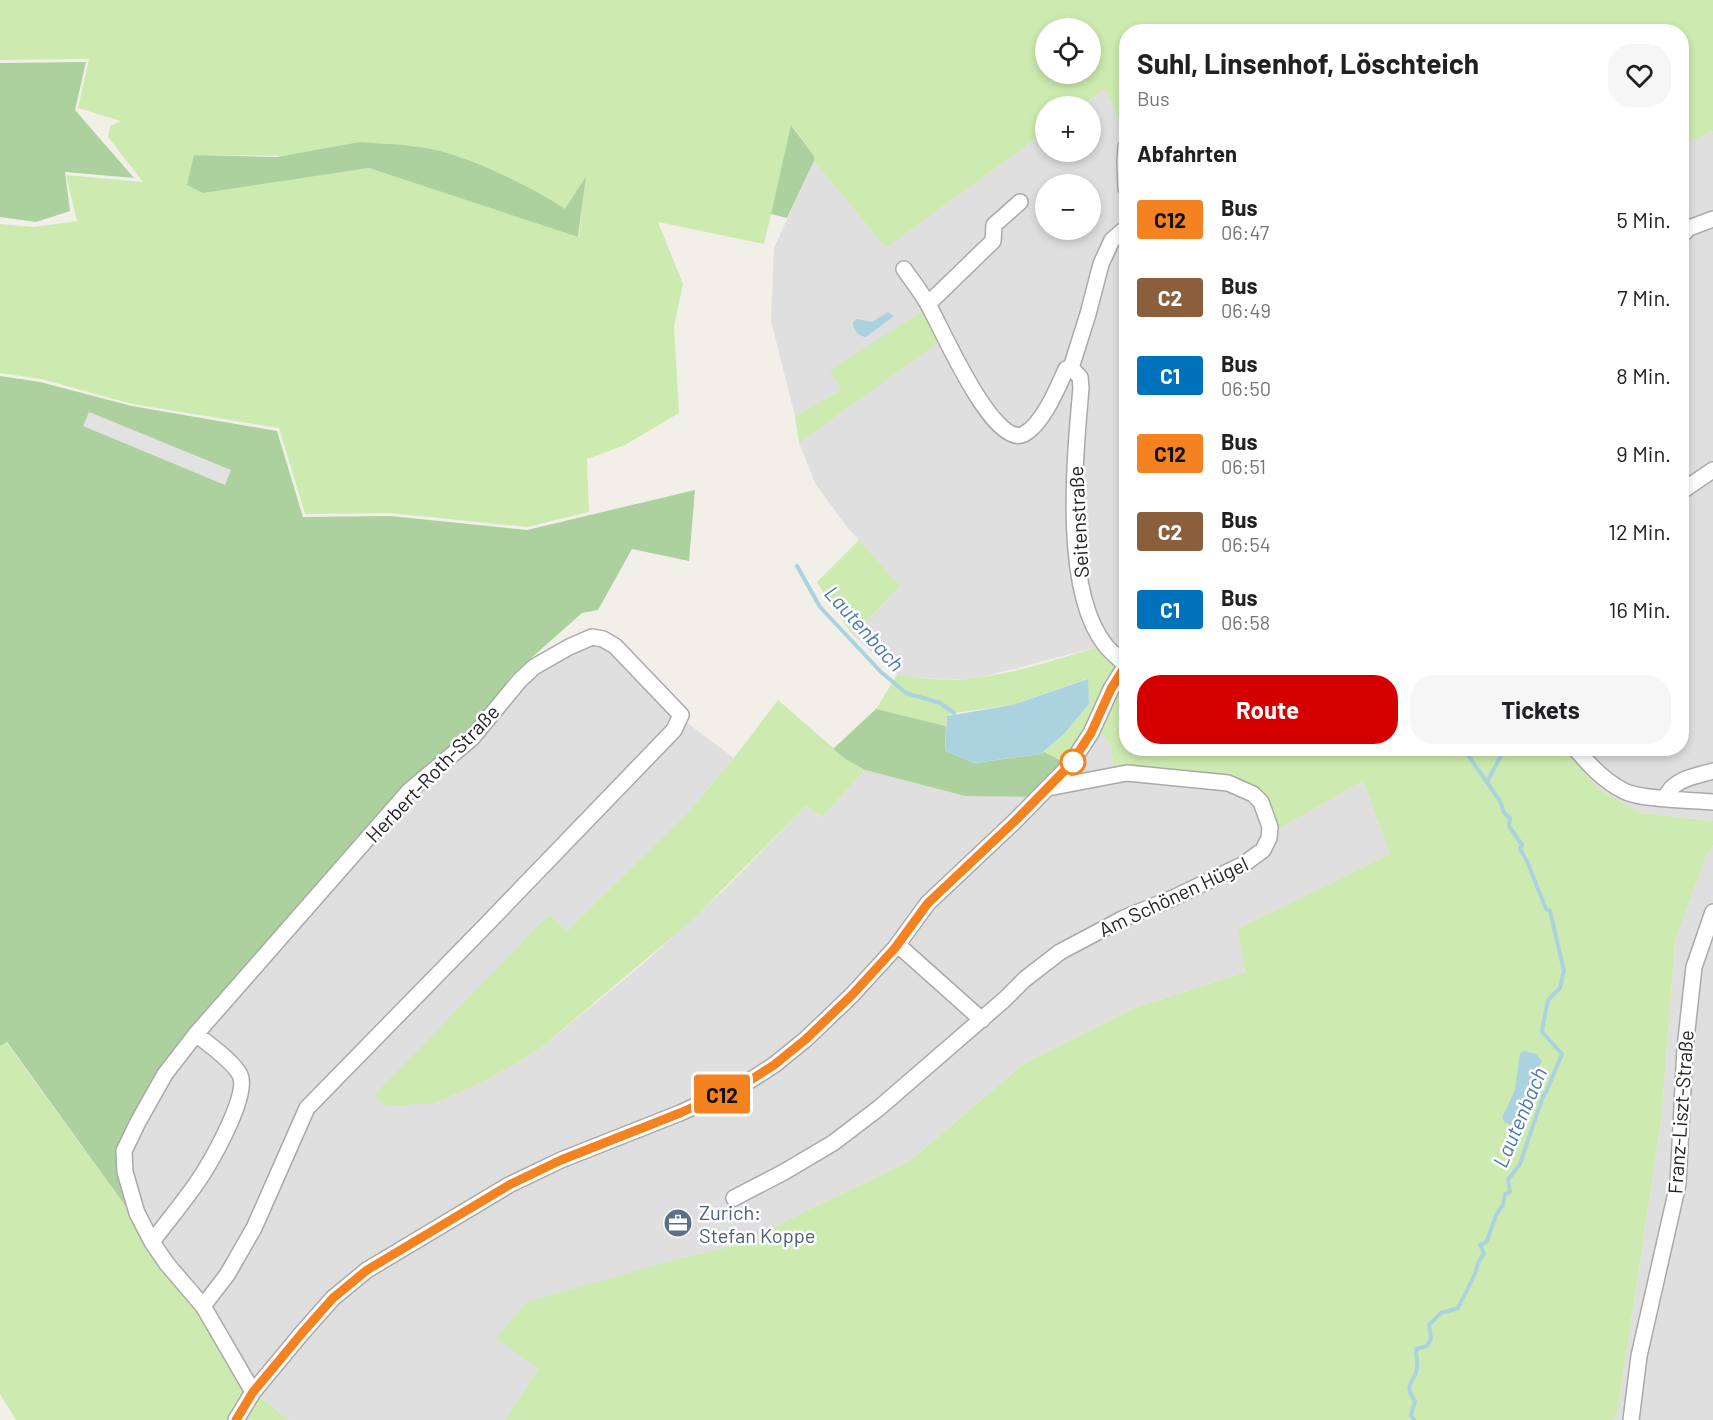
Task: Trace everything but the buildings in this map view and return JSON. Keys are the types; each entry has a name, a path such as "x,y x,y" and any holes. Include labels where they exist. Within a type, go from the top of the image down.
{"street":[{"path":"928,304 993,241 994,225 1020,202"},
{"path":"1689,228 1713,219"},
{"path":"904,269 928,304 976,395 992,418 1005,432 1025,434 1048,407 1066,369 1071,368 1089,314 1101,264 1112,240 1119,234"},
{"name":"Seitenstraße","path":"1071,368 1080,377 1081,388 1074,463 1078,571 1082,590 1095,625 1106,645 1119,659"},
{"path":"1689,487 1713,470"},
{"name":"Herbert-Roth-Straße","path":"203,1306 227,1275 254,1228 307,1108 674,730 681,715 615,646 603,639 592,637 534,667 520,680 472,738 409,791 196,1034 165,1074 124,1151 125,1172 134,1202 152,1242 167,1264 203,1306 253,1392"},
{"path":"236,1420 253,1392 333,1298 367,1270 509,1185 561,1160 680,1113 746,1083 774,1065 806,1039 852,995 898,945 928,903 1070,765 1084,745 1119,677"},
{"path":"1582,756 1596,773 1626,792 1713,802"},
{"path":"1666,798 1668,790 1674,785 1713,771"},
{"name":"Am Schönen Hügel","path":"734,1198 833,1143 879,1108 982,1020 1025,979 1075,943 1124,918 1173,898 1244,864 1263,850 1269,838 1270,827 1261,802 1253,794 1228,783 1127,773 1048,788"},
{"name":"Franz-Liszt-Straße","path":"1631,1420 1639,1356 1678,1184 1684,1048 1694,967 1713,912"},
{"path":"898,945 982,1020"},
{"path":"152,1242 204,1173 238,1105 242,1090 240,1075 231,1064 196,1034"}],"shaded area":[{"path":"1105,89 1119,120 1119,658 1105,645 979,678 945,680 897,675 853,635 900,586 847,527 815,483 799,443 941,341 831,370 841,390 795,416 771,321 774,248 814,161 886,248 1035,139 1035,162 1101,162 1101,96 1095,96"},
{"path":"1713,131 1713,821 1641,813 1599,789 1572,756 1689,756 1689,143"},
{"path":"89,412 231,470 225,485 83,426"},
{"path":"591,641 612,649 674,713 734,758 690,810 567,931 548,915 436,1103 489,1079 538,1050 643,964 727,887 806,806 822,817 865,770 965,796 1039,797 1096,725 1111,746 1114,770 1228,787 1251,797 1268,835 1363,781 1390,854 1239,929 1245,972 1132,1009 1022,1065 910,1161 779,1224 756,1241 681,1258 538,1369 505,1420 289,1420 253,1392 151,1243 130,1172 129,1149 168,1078 195,1042 416,790 534,671"},
{"path":"1713,845 1713,1420 1611,1420 1617,1415 1661,1122 1675,942 1705,859"}],"green space":[{"path":"0,0 1713,0 1713,131 1689,143 1689,24 1119,24 1119,120 1105,89 1095,96 1035,96 1035,139 886,248 814,161 814,156 792,125 764,244 658,222 683,284 674,326 679,413 625,445 587,459 589,512 527,527 390,513 305,514 279,428 132,404 41,379 0,373 0,224 34,227 77,221 66,175 143,182 108,137 110,126 121,121 78,108 89,59 0,60","holes":["194,155 460,157 565,210 585,177 579,237 369,168 204,192"]},
{"path":"86,62 75,110 134,178 65,172 70,211 36,222 0,217 0,63"},
{"path":"791,125 814,156 814,161 787,218 771,214"},
{"path":"360,142 441,151 516,181 565,209 586,176 578,237 369,168 203,193 187,185 194,155 277,157"},
{"path":"923,311 941,341 799,443 795,416 841,390 830,370"},
{"path":"0,376 40,382 132,406 277,431 303,517 390,516 527,530 695,490 689,561 632,549 598,610 582,613 511,676 492,704 459,740 401,789 188,1032 144,1094 119,1141 117,1166 129,1211 7,1042 0,1046"},
{"path":"859,540 900,586 853,635 817,582"},
{"path":"1105,645 1119,658 1119,756 1572,756 1599,789 1641,813 1713,821 1713,845 1705,859 1675,942 1661,1122 1617,1415 1611,1420 505,1420 538,1369 496,1338 527,1302 681,1258 756,1241 779,1224 910,1161 1022,1065 1132,1009 1245,972 1238,929 1390,854 1363,781 1268,835 1257,804 1239,791 1114,770 1111,746 1096,725 1070,765 1044,752 1064,734 1089,704 1087,679 1012,705 954,713 947,716 946,726 876,709 897,675 948,680 968,679 1027,668"},
{"path":"778,700 847,760 865,770 822,817 806,806 689,923 538,1050 489,1079 436,1103 385,1106 374,1095 549,915 567,931 690,810 734,758"},
{"path":"876,709 946,726 945,750 974,763 1044,752 1070,765 1039,797 965,796 865,770 833,749"},
{"path":"6,1042 129,1211 253,1392 289,1420 16,1420 0,1394 0,1046"}],"water":[{"path":"888,312 894,316 866,337 855,330 853,322 857,319 872,322"},
{"path":"1088,679 1089,704 1064,734 1041,754 974,763 945,750 947,716 1012,705"},
{"path":"1524,1051 1536,1054 1542,1061 1532,1081 1527,1110 1518,1126 1505,1123 1502,1118 1515,1090 1520,1053"}],"waterway":[{"name":"Lautenbach","path":"797,566 820,607 881,672 906,693 940,703 954,713"},
{"name":"Lautenbach","path":"1414,1420 1411,1415 1415,1401 1410,1391 1410,1384 1417,1369 1416,1349 1427,1346 1431,1338 1429,1325 1441,1313 1458,1308 1467,1290 1479,1260 1484,1254 1480,1245 1486,1242 1496,1215 1503,1205 1505,1194 1510,1192 1508,1180 1520,1164 1543,1096 1562,1054 1542,1030 1548,1000 1560,988 1564,971 1550,911 1546,909 1520,849 1522,845 1509,826 1510,818 1504,813 1500,801 1469,756"},
{"path":"1487,782 1501,756"}],"bus line":[{"name":"C12","path":"236,1420 253,1392 302,1333 333,1298 367,1270 509,1185 561,1160 680,1113 746,1083 774,1065 806,1039 852,995 895,948 928,903 1015,821 1070,765 1091,733 1119,676"}],"place":[{"name":"Zurich: Stefan Koppe","path":"678,1223"}]}
